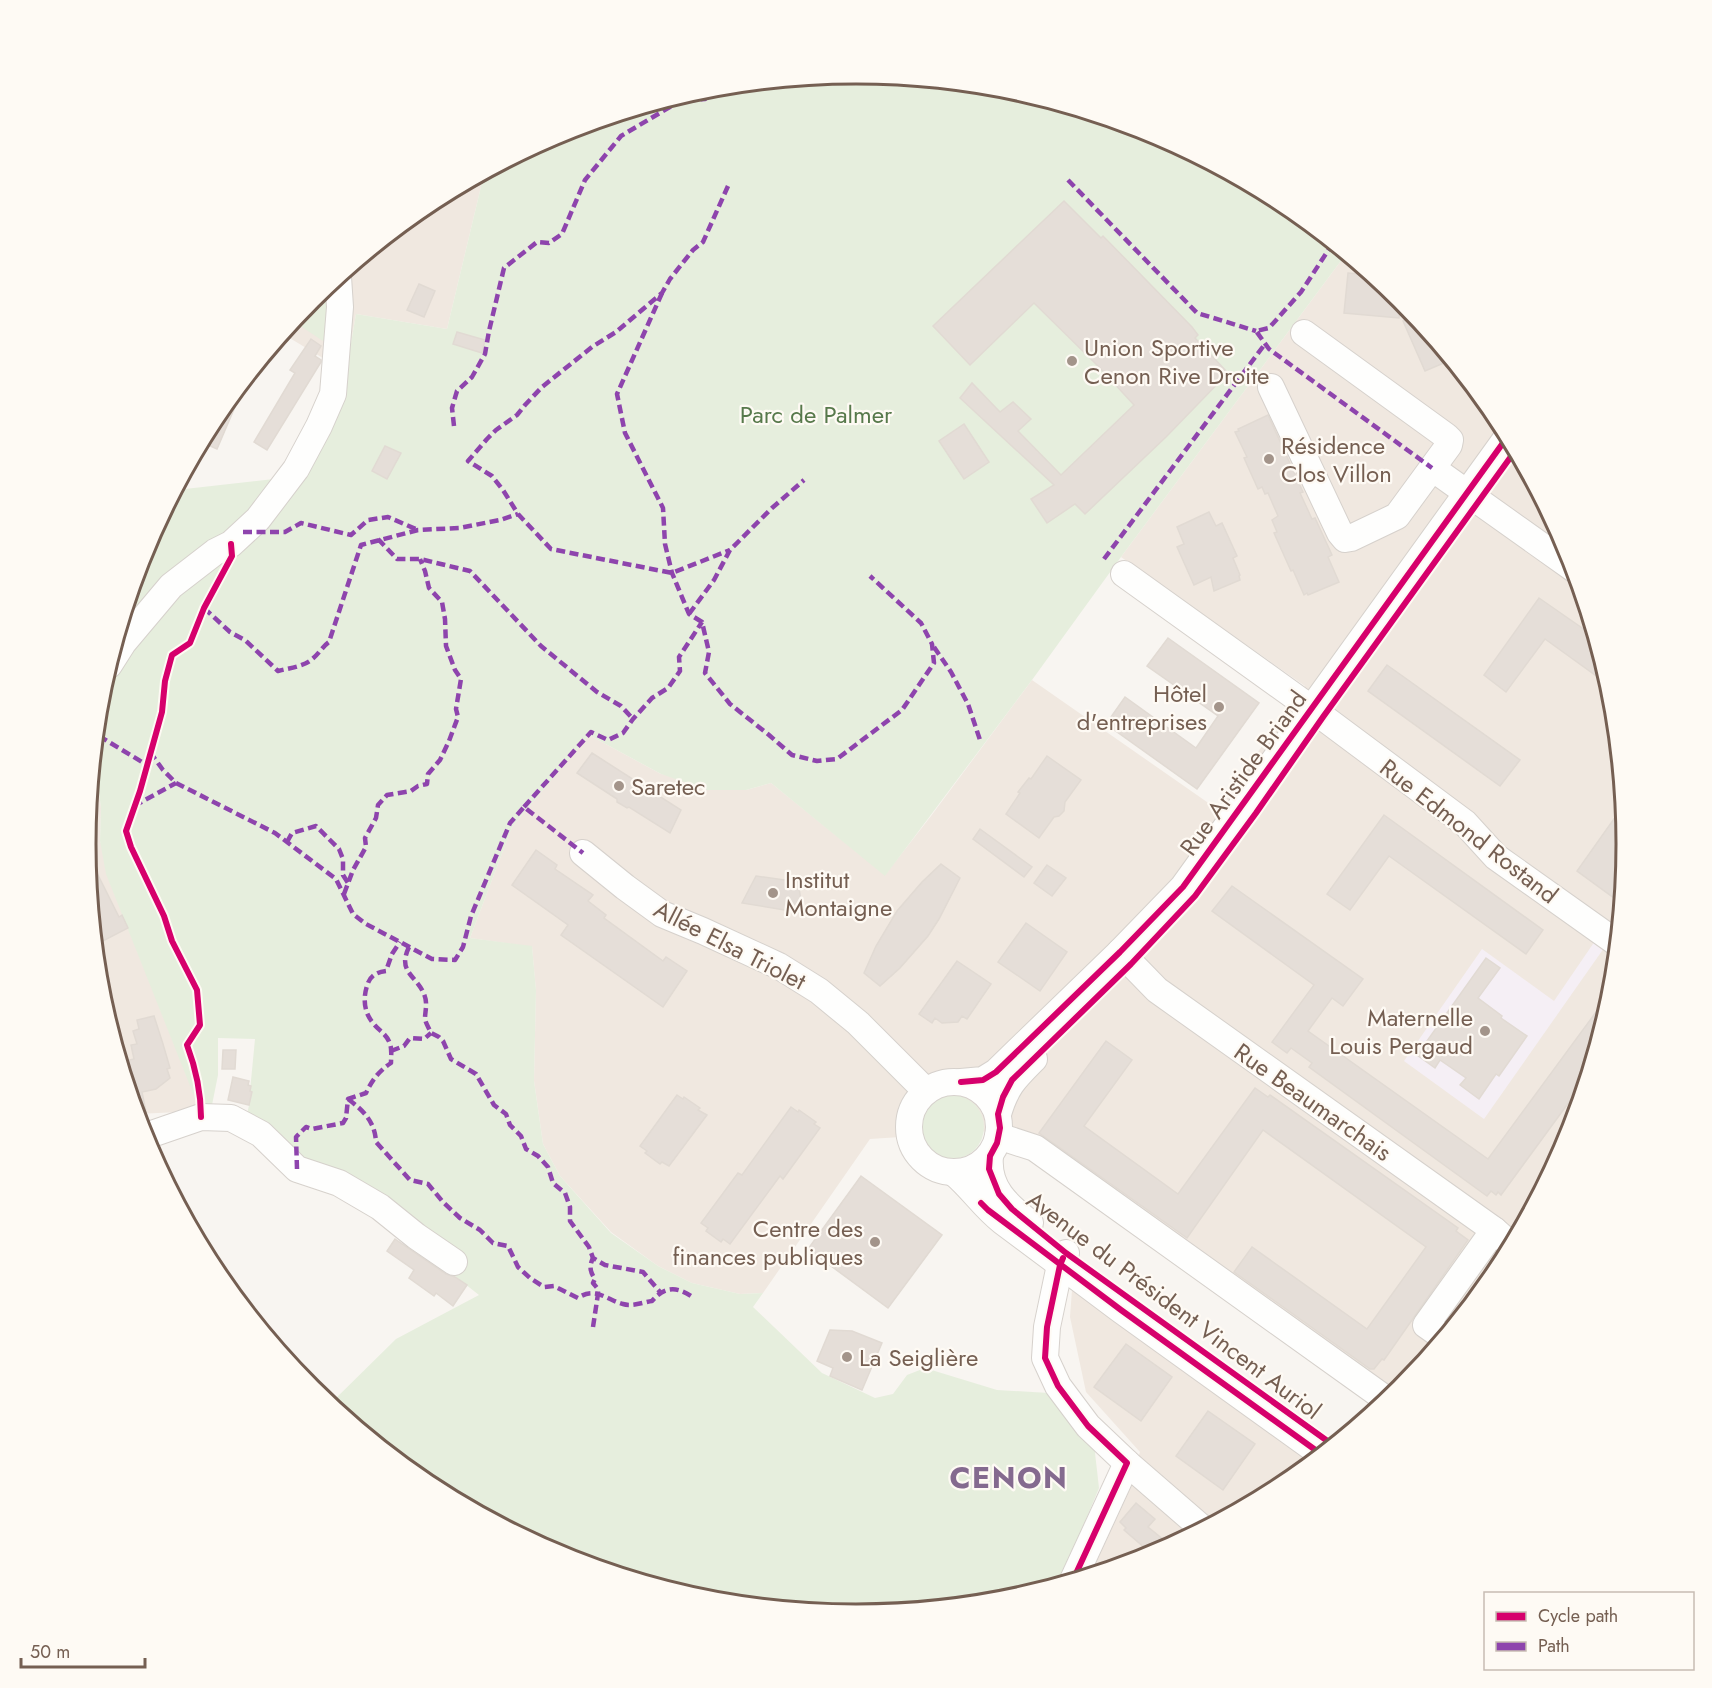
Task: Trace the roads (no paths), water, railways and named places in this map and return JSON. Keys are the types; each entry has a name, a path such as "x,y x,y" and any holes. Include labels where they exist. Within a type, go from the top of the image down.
{"street":[{"path":"123,643 171,586 215,552 231,544 258,519 296,469 320,426 333,394 340,307 339,288"},
{"path":"1271,387 1340,533 1345,539 1397,516 1449,445 1450,440 1446,436 1304,333"},
{"name":"Rue Aristide Briand","path":"961,1082 983,1080 996,1072 1195,896 1251,820 1317,713 1472,497 1502,445"},
{"name":"Rue Aristide Briand","path":"1472,497 1510,457"},
{"path":"1432,468 1560,559"},
{"name":"Rue Edmond Rostand","path":"1124,574 1465,823 1496,857 1610,938"},
{"name":"Allée Elsa Triolet","path":"583,853 662,914 779,966 819,991 858,1023 926,1091"},
{"name":"Rue Aristide Briand","path":"995,1135 1003,1097 1012,1080 1126,958"},
{"name":"Rue Beaumarchais","path":"1126,958 1157,990 1507,1236"},
{"path":"961,1082 984,1093 992,1102 995,1135 980,1165 967,1171 954,1173 928,1164 918,1154 911,1142 910,1114 916,1102 926,1091 937,1085 961,1082"},
{"path":"153,1133 201,1117 231,1118 261,1134 297,1168 339,1183 380,1207 416,1236 454,1262"},
{"name":"Avenue du Président Vincent Auriol","path":"1315,1450 1063,1259 1012,1209 999,1194 989,1169 995,1135 1035,1148 1379,1394"},
{"name":"Avenue du Président Vincent Auriol","path":"954,1173 966,1183 988,1210 1327,1441"},
{"path":"1437,1333 1426,1325 1502,1244"},
{"path":"1063,1259 1047,1327 1045,1358 1058,1386 1088,1426 1197,1523"},
{"path":"1077,1571 1127,1463"}],"place":[{"name":"Union Sportive Cenon Rive Droite","path":"1072,361"},
{"name":"Résidence Clos Villon","path":"1269,459"},
{"name":"Hôtel d'entreprises","path":"1219,707"},
{"name":"Saretec","path":"619,786"},
{"name":"Institut Montaigne","path":"773,893"},
{"name":"Maternelle Louis Pergaud","path":"1485,1031"},
{"name":"Centre des finances publiques","path":"875,1242"},
{"name":"La Seiglière","path":"847,1357"}],"district":[{"name":"CENON","path":"1009,1477"}],"park label":[{"name":"Parc de Palmer","path":"816,414"}]}
